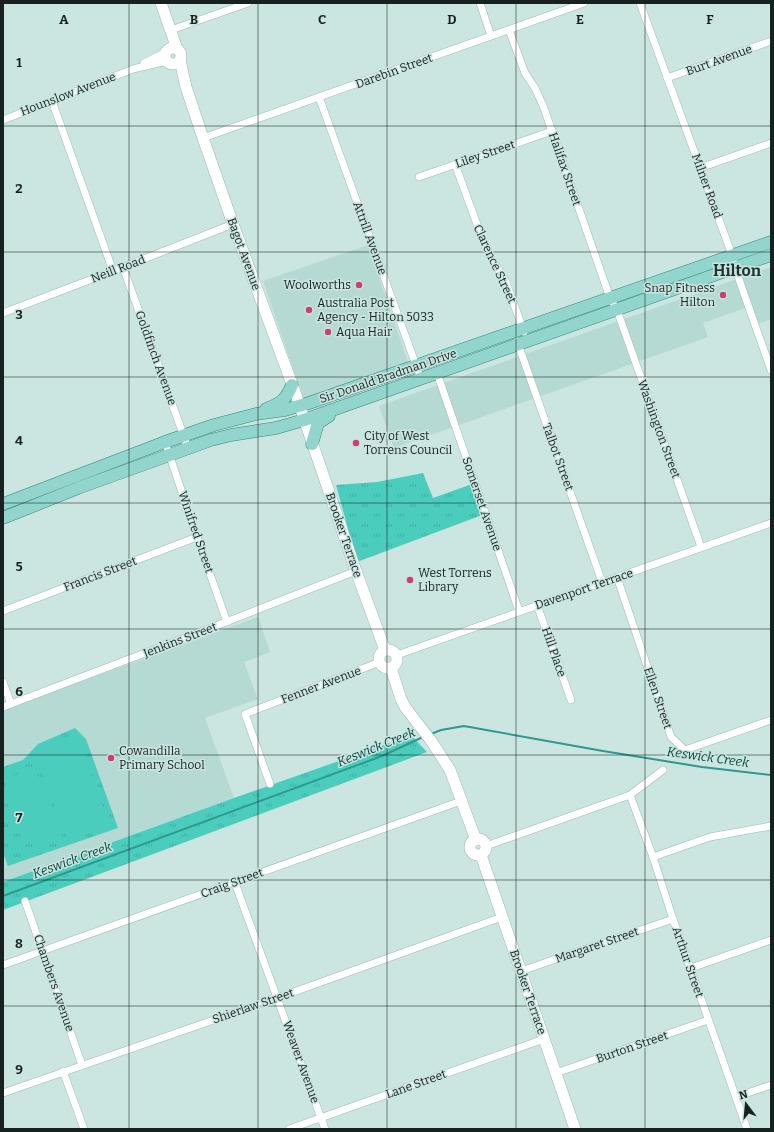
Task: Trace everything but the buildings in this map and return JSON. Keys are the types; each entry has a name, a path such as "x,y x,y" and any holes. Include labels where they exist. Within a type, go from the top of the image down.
{"main road":[{"name":"Sir Donald Bradman Drive","path":"3,504 184,435 226,421 300,406 771,242"},
{"name":"Sir Donald Bradman Drive","path":"3,518 78,488 188,448 230,435 276,428 304,420 771,255"},
{"path":"256,414 284,400 292,385"},
{"path":"312,444 318,423 343,406"}],"street":[{"name":"Bagot Avenue","path":"161,3 172,50 304,420"},
{"name":"Hounslow Avenue","path":"3,120 133,69 172,50 248,3"},
{"path":"480,3 491,36"},
{"name":"Darebin Street","path":"203,138 584,3"},
{"name":"Milner Road","path":"640,3 732,255 735,268 771,370"},
{"name":"Halifax Street","path":"509,30 525,73 535,88 544,108 610,298 617,310"},
{"name":"Burt Avenue","path":"667,78 771,41"},
{"name":"Attrill Avenue","path":"320,97 420,380"},
{"path":"52,101 113,271"},
{"name":"Liley Street","path":"419,177 552,131"},
{"path":"700,168 771,143"},
{"name":"Clarence Street","path":"455,164 486,249 506,282 518,331"},
{"name":"Neill Road","path":"3,313 123,268 233,224"},
{"name":"Goldfinch Avenue","path":"123,268 188,448"},
{"name":"Washington Street","path":"617,310 701,547"},
{"name":"Talbot Street","path":"518,331 602,582"},
{"name":"Somerset Avenue","path":"437,373 519,611"},
{"name":"Brooker Terrace","path":"304,420 385,650"},
{"name":"Winifred Street","path":"165,442 227,622"},
{"name":"Davenport Terrace","path":"397,655 771,523"},
{"name":"Francis Street","path":"3,610 197,537"},
{"name":"Jenkins Street","path":"3,707 227,622 356,571"},
{"name":"Ellen Street","path":"617,577 671,737 685,750 771,720"},
{"name":"Hill Place","path":"537,605 571,700"},
{"path":"385,650 392,650 397,655 397,663 391,668 385,668 380,662 380,655 385,650"},
{"name":"Fenner Avenue","path":"270,784 245,714 380,662"},
{"path":"391,668 405,707 432,742 450,770 476,840 479,839 484,842 483,850 630,795 663,770"},
{"path":"3,682 11,704"},
{"name":"Arthur Street","path":"630,795 653,857 673,919 747,1129"},
{"name":"Craig Street","path":"3,964 461,801"},
{"path":"653,857 710,837 771,826"},
{"name":"Brooker Terrace","path":"483,850 502,917 575,1129"},
{"name":"Weaver Avenue","path":"235,882 326,1129"},
{"name":"Chambers Avenue","path":"25,901 82,1065"},
{"name":"Shierlaw Street","path":"3,1093 277,998 502,917"},
{"name":"Margaret Street","path":"521,972 673,919"},
{"path":"691,968 771,940"},
{"name":"Burton Street","path":"556,1073 708,1020"},
{"name":"Lane Street","path":"289,1129 544,1038"},
{"path":"63,1071 84,1129"},
{"path":"736,1097 771,1085"}],"shaded area":[{"path":"368,245 409,365 304,401 263,281"},
{"path":"771,267 771,319 755,325 748,307 703,323 708,337 394,448 379,406"},
{"name":"Cowandilla Primary School","path":"258,617 270,652 244,662 258,699 205,718 234,798 3,882 3,710"}],"green space":[{"path":"423,473 433,498 475,483 485,514 357,562 336,485 377,482"},
{"path":"75,728 86,739 118,828 8,866 3,853 3,767 23,760 38,744"},
{"path":"406,730 427,752 3,910 3,882 401,739"},
{"path":"76,734 110,826 68,841 34,749"},
{"path":"31,772 41,778 60,828 55,841 46,845 34,845 22,839 4,793 7,783 12,777 20,773"}],"waterway":[{"name":"Keswick Creek","path":"431,734 441,730 464,726 702,767 771,775"},
{"name":"Keswick Creek","path":"3,896 382,756 423,737"}],"place":[{"name":"Woolworths","path":"359,285"},
{"name":"Snap Fitness Hilton","path":"723,295"},
{"name":"Australia Post Agency - Hilton 5033","path":"309,310"},
{"name":"Aqua Hair","path":"328,332"},
{"name":"City of West Torrens Council","path":"356,443"},
{"name":"West Torrens Library","path":"410,580"},
{"name":"Cowandilla Primary School","path":"111,758"}],"district":[{"name":"Hilton","path":"737,270"}]}
